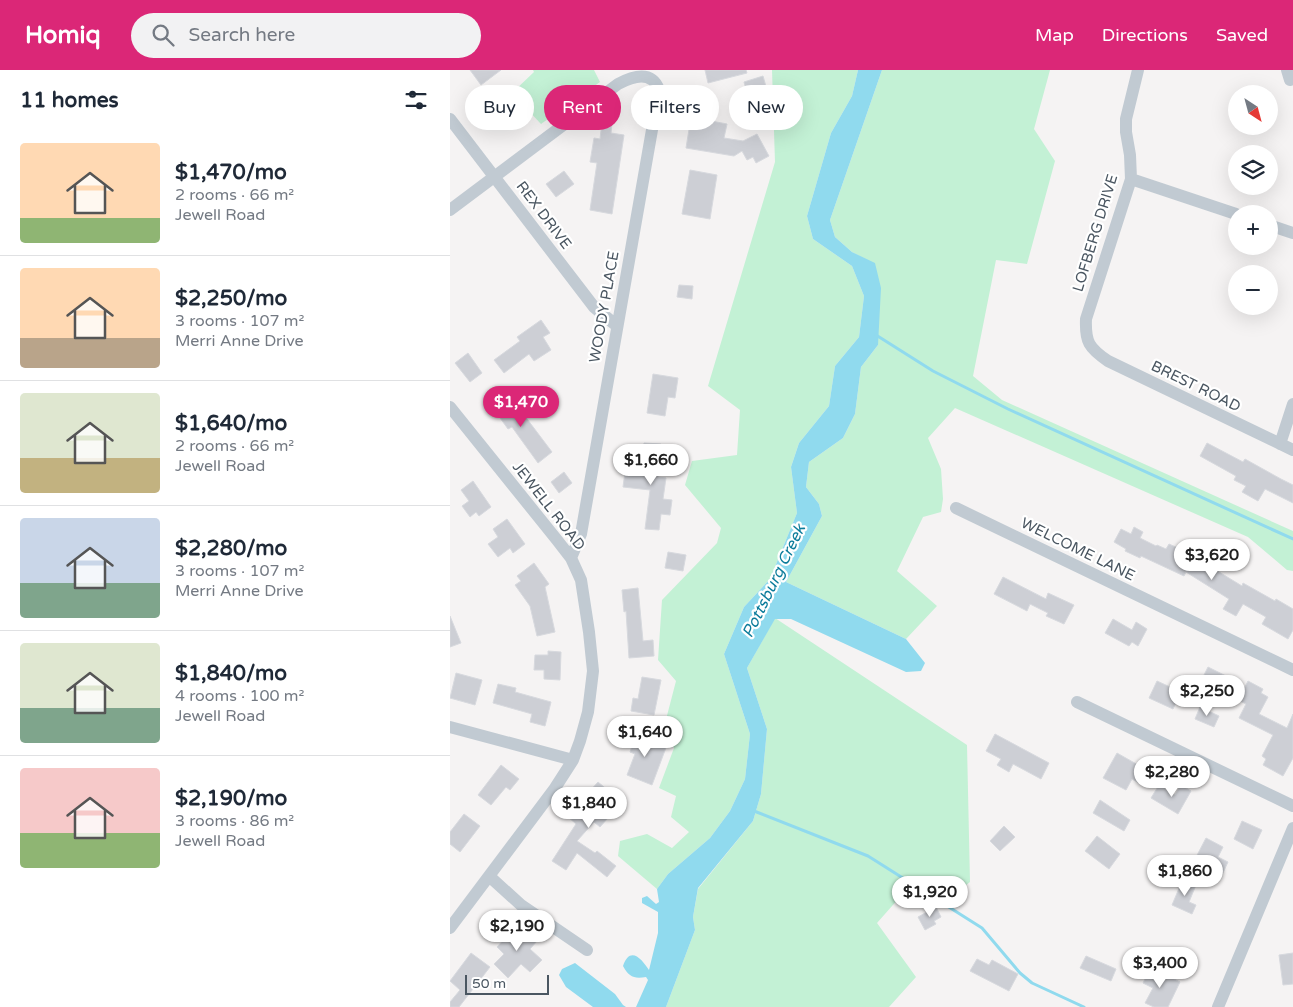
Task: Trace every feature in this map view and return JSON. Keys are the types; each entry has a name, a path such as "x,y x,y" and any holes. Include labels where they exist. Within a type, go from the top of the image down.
{"street":[{"name":"LOFBERG DRIVE","path":"1090,345 1085,333 1086,318 1131,178 1126,119 1138,70"},
{"name":"WOODY PLACE","path":"495,177 618,84 635,76 652,78 657,83 659,90 581,534 571,558"},
{"name":"REX DRIVE","path":"450,119 594,307 617,326"},
{"path":"450,210 495,177"},
{"path":"1131,178 1228,211"},
{"path":"1278,228 1293,233"},
{"name":"BREST ROAD","path":"1090,345 1108,362 1293,450"},
{"path":"1280,444 1293,404"},
{"name":"JEWELL ROAD","path":"450,407 571,558 581,580 593,671 588,712 573,760 555,788 450,928"},
{"name":"WELCOME LANE","path":"956,508 1293,670"},
{"path":"1077,702 1293,806"},
{"path":"450,727 573,760"},
{"path":"1218,1007 1293,828"},
{"path":"488,876 521,905 587,950"}],"green space":[{"path":"533,70 594,70 600,82 596,85 544,85 544,122 541,124 534,117 534,85 520,85 534,72"},
{"path":"772,70 858,70 852,96 831,133 807,216 813,239 852,266 864,296 859,337 835,366 829,406 799,443 791,467 797,513 770,579 744,607 724,654 750,734 745,779 730,811 710,838 668,874 657,889 618,856 620,841 647,834 672,848 689,832 671,817 676,796 659,788 674,748 663,731 676,681 658,660 662,600 717,543 721,528 685,485 692,461 737,455 740,410 708,386 775,162 774,130 803,130 803,85 772,85"},
{"path":"882,70 1050,70 1034,129 1055,161 1027,264 996,260 973,376 1002,400 1293,531 1293,571 1287,570 1248,537 955,408 928,438 941,469 943,499 941,512 923,517 897,571 937,606 906,639 786,582 822,516 819,504 806,487 809,462 843,438 855,414 861,367 878,345 875,264 852,252 835,237 830,220"},
{"path":"775,618 967,745 970,882 950,897 915,880 877,923 916,977 889,1007 666,1007 695,930 693,917 698,889 753,821 761,794 767,729 747,668"}],"water":[{"name":"Pottsburg Creek","path":"858,70 882,70 830,220 835,237 852,252 875,263 881,288 878,345 861,367 855,414 843,438 809,462 806,487 819,504 822,516 786,582 906,639 925,663 921,671 906,672 791,619 775,619 747,668 767,729 761,794 753,821 698,888 693,917 695,930 666,1007 636,1007 648,980 646,977 638,978 632,976 627,973 623,966 629,956 632,955 640,958 649,970 658,933 658,912 642,903 642,898 647,896 656,904 659,902 657,889 668,874 710,838 730,811 745,779 750,734 724,654 744,607 770,579 797,513 791,467 799,443 829,406 835,366 859,337 864,296 852,266 813,239 807,216 831,133 852,96"},
{"path":"575,963 615,994 626,1007 593,1007 566,987 559,975 562,969"}],"building":[{"path":"470,70 501,70 481,85"},
{"path":"705,70 746,70 747,73 708,83"},
{"path":"763,76 766,85 745,85 744,82"},
{"path":"719,122 727,124 724,138 743,141 757,134 769,156 756,163 753,157 747,160 742,151 734,156 686,148 689,130 719,130"},
{"path":"601,130 611,130 611,133 624,135 612,214 590,210 597,163 590,162 594,138 600,139"},
{"path":"690,170 717,175 710,219 682,214"},
{"path":"564,171 574,184 556,197 546,184"},
{"path":"679,285 693,286 692,299 677,297"},
{"path":"541,320 550,333 543,337 551,350 534,361 529,354 504,373 494,360 520,341 517,337"},
{"path":"468,353 482,373 470,382 455,363"},
{"path":"653,374 678,378 675,398 668,397 665,416 647,413"},
{"path":"501,396 506,403 512,399 552,452 538,463 512,427 508,429 490,404"},
{"path":"644,443 661,444 658,477 666,478 663,499 672,500 670,515 661,514 659,530 645,529 650,490 623,487 625,472 641,474"},
{"path":"1207,443 1243,462 1245,459 1293,485 1293,503 1265,489 1258,501 1242,492 1246,486 1234,480 1236,476 1200,456"},
{"path":"564,472 572,483 559,493 551,482"},
{"path":"473,481 491,507 479,516 476,512 470,517 462,506 469,501 461,490"},
{"path":"507,519 525,544 513,553 510,548 498,557 488,544 498,537 493,529"},
{"path":"1134,527 1143,532 1140,538 1166,549 1169,544 1187,552 1184,557 1200,564 1201,561 1242,586 1243,583 1293,609 1293,630 1288,639 1262,624 1266,617 1243,604 1236,616 1223,609 1229,599 1186,572 1184,576 1141,556 1140,558 1125,551 1126,549 1114,542 1121,529 1131,534"},
{"path":"668,552 686,555 683,571 665,568"},
{"path":"534,563 549,584 545,587 555,632 537,636 530,606 515,585 521,581 517,576"},
{"path":"1003,577 1046,599 1048,593 1074,605 1064,624 1046,616 1048,613 1030,604 1027,611 994,594"},
{"path":"638,588 643,641 653,640 654,656 629,658 626,611 624,612 622,590"},
{"path":"450,616 461,643 450,647"},
{"path":"1113,619 1132,630 1136,622 1147,629 1138,646 1132,642 1129,646 1105,633"},
{"path":"548,651 561,652 560,680 544,679 544,670 534,670 535,655 548,655"},
{"path":"1208,667 1230,678 1222,692 1201,681"},
{"path":"456,673 482,680 475,705 450,698"},
{"path":"642,677 661,680 654,715 631,711 633,698 638,699"},
{"path":"1157,681 1181,692 1173,709 1149,698"},
{"path":"1248,681 1263,689 1261,693 1268,697 1259,714 1287,728 1293,714 1293,758 1283,776 1263,765 1266,759 1262,756 1273,735 1239,718 1246,704 1238,700"},
{"path":"498,684 516,688 515,692 551,702 545,726 530,722 532,714 493,703"},
{"path":"1200,707 1219,716 1214,727 1195,719"},
{"path":"630,731 667,745 652,785 627,775 635,754 630,752 633,743 627,741"},
{"path":"995,734 1049,763 1041,779 1013,764 1009,772 997,765 1001,759 986,751"},
{"path":"1117,753 1147,770 1139,783 1132,779 1126,790 1103,778"},
{"path":"501,765 519,779 510,790 506,787 491,805 478,795"},
{"path":"598,782 622,802 600,827 594,822 577,841 595,853 597,851 616,866 607,877 577,853 566,870 552,861 576,824 567,816"},
{"path":"1159,785 1175,795 1181,785 1191,791 1178,814 1151,798"},
{"path":"1100,800 1130,820 1124,831 1093,813"},
{"path":"464,814 480,826 460,852 450,844 450,832"},
{"path":"1242,821 1262,830 1253,849 1234,839"},
{"path":"1004,826 1015,837 1000,851 990,841"},
{"path":"1097,836 1120,854 1109,869 1085,851"},
{"path":"1206,838 1223,847 1218,857 1228,862 1222,875 1194,861"},
{"path":"1183,879 1196,885 1189,902 1196,905 1192,914 1172,905"},
{"path":"936,907 941,917 934,921 936,924 925,930 918,917"},
{"path":"518,924 537,941 530,949 542,960 530,972 521,964 508,978 494,964 504,954 497,947"},
{"path":"471,953 490,967 459,1007 450,1007 450,1002 460,990 450,981"},
{"path":"1293,953 1293,984 1283,985 1279,955"},
{"path":"1086,956 1116,969 1111,981 1080,968"},
{"path":"977,959 989,965 992,960 1018,974 1009,991 970,971"},
{"path":"1151,967 1180,982 1168,1007 1154,1007 1145,1003 1153,988 1143,983"}],"waterway":[{"path":"876,335 933,371 1008,409 1293,539"},
{"path":"754,811 868,856 982,928 1020,973 1032,983 1084,1007"}]}
